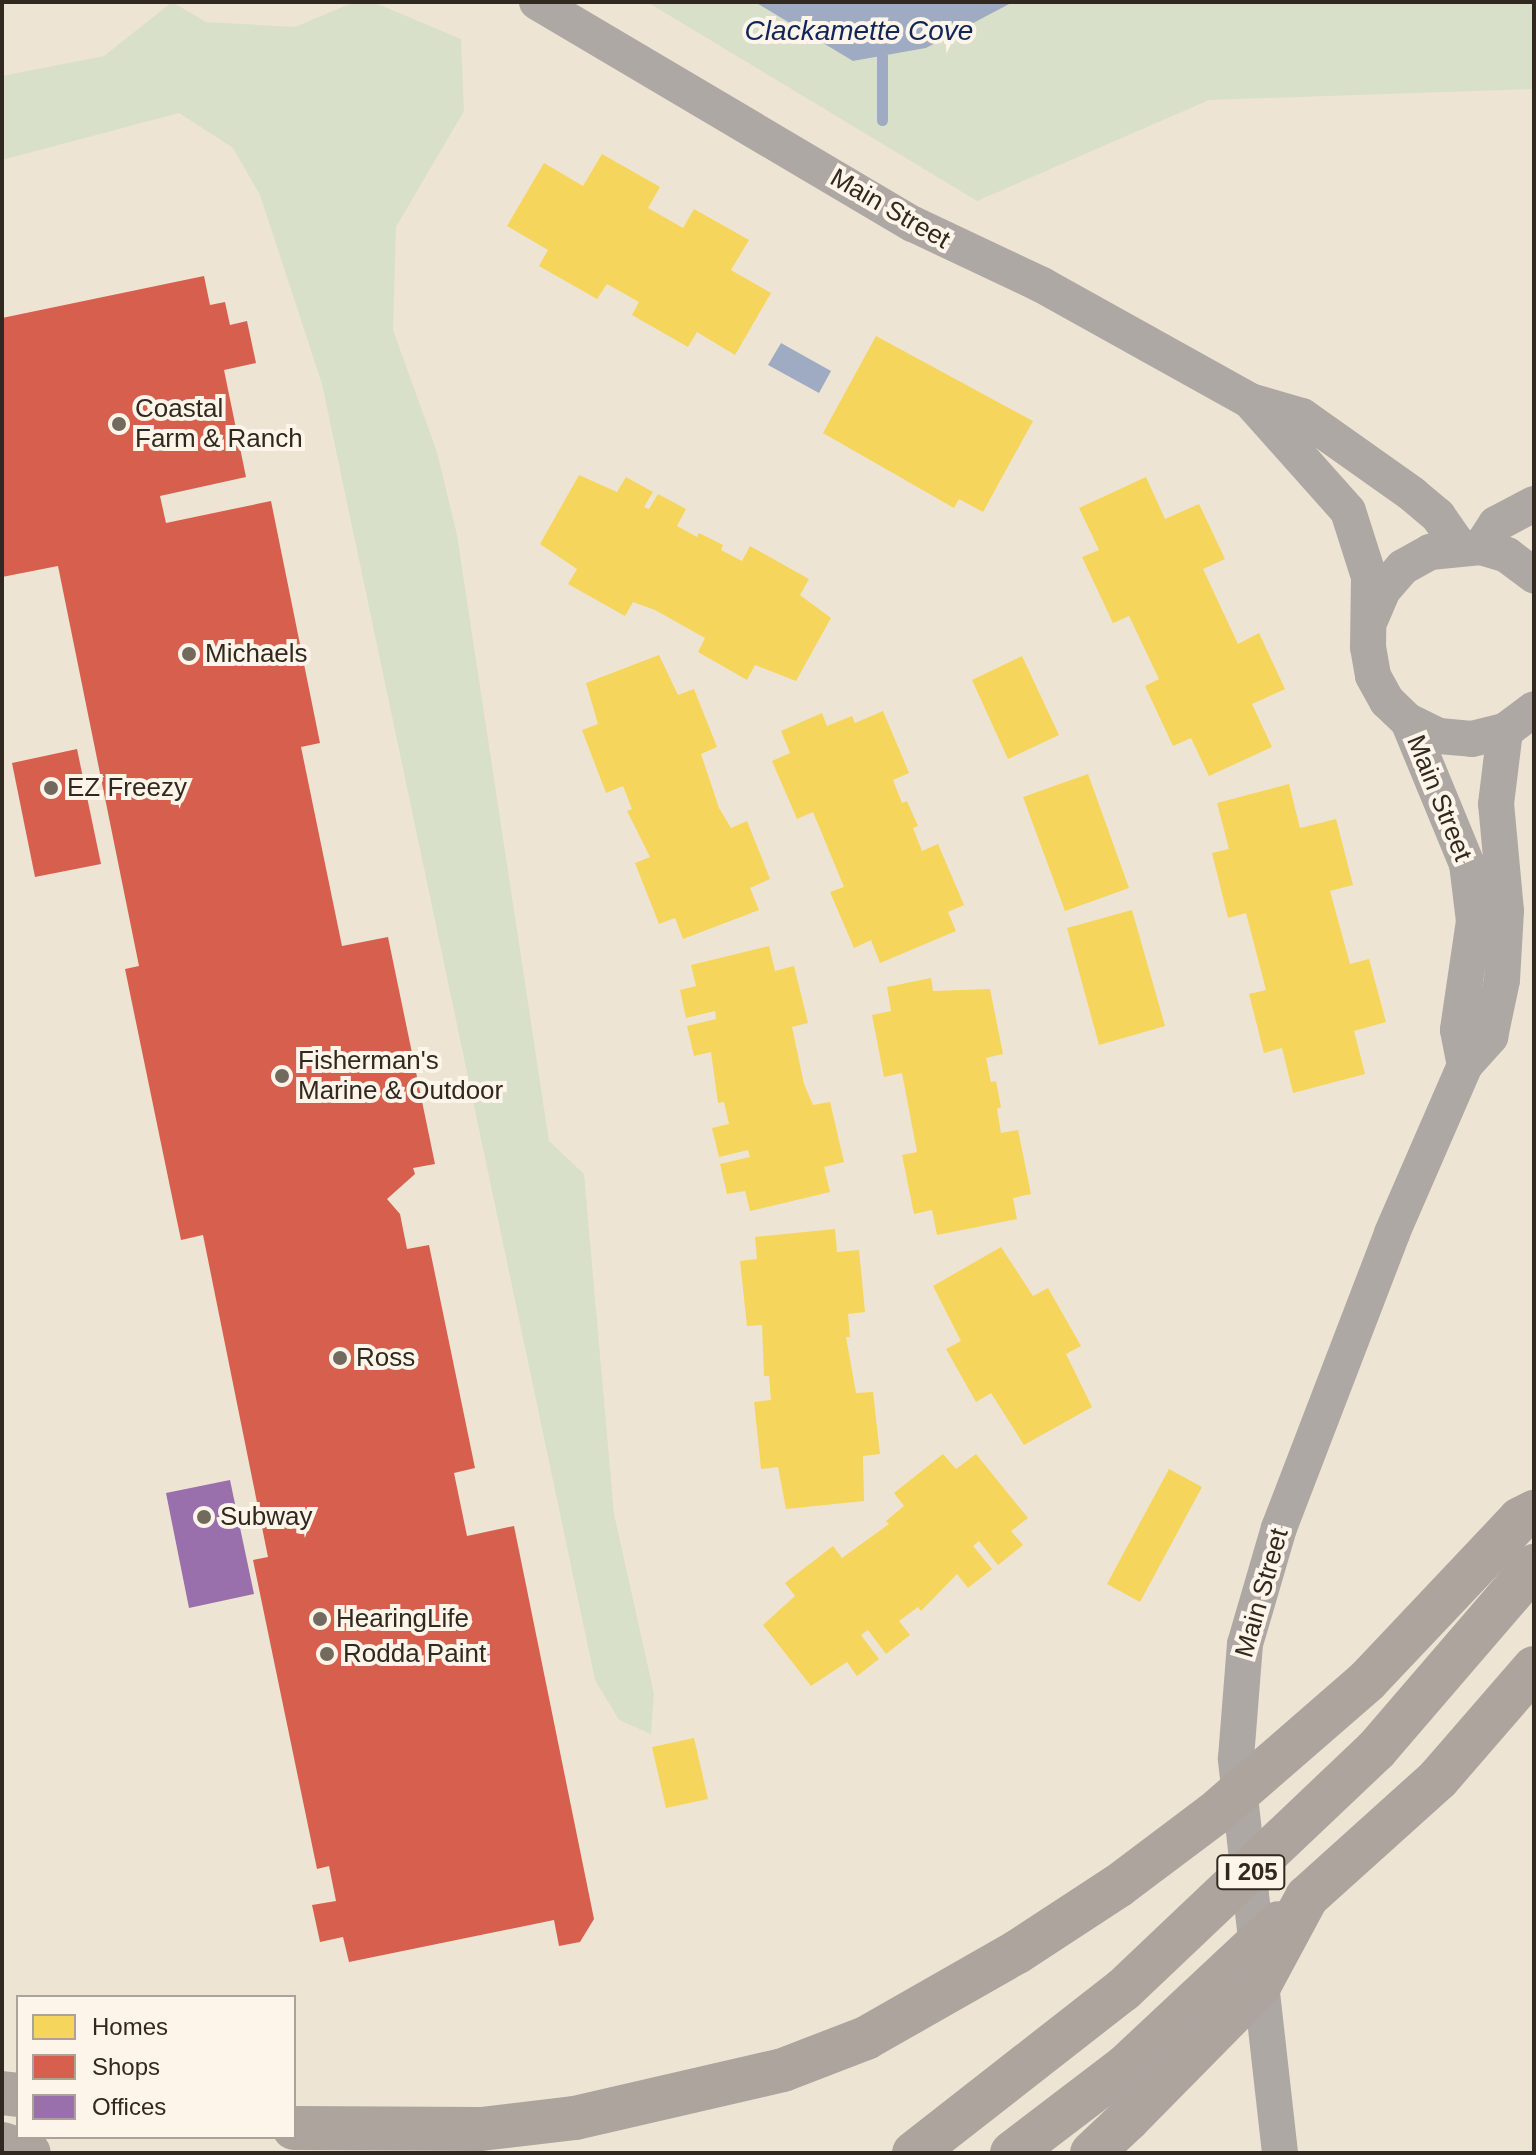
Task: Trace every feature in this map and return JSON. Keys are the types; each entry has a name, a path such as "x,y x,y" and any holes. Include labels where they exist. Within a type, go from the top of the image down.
{"highway":[{"path":"296,2128 481,2129 575,2118 769,2074 866,2038 993,1966 1118,1886 1214,1814 1367,1681 1520,1519 1534,1512"},
{"name":"I 205","path":"914,2153 1123,1990 1376,1750 1534,1566"},
{"name":"I 205","path":"1012,2153 1126,2066 1307,1897 1387,1829 1438,1779 1534,1668"},
{"path":"1092,2153 1259,1986 1307,1897"},
{"path":"2,2144 29,2153"}],"street":[{"name":"Main Street","path":"537,2 913,224 1042,285 1250,401 1302,416 1349,446 1438,516 1470,546"},
{"name":"Main Street","path":"1250,401 1348,511 1369,577 1371,618 1368,647 1373,676 1387,701 1408,721 1439,736 1472,739 1505,731 1534,709"},
{"path":"1470,546 1496,524 1534,504"},
{"name":"Main Street","path":"1371,618 1383,590 1403,567 1430,552 1470,546"},
{"path":"1470,546 1507,555 1534,575"},
{"name":"Main Street","path":"1408,721 1467,864 1474,921 1458,1030 1465,1065"},
{"name":"Main Street","path":"1280,2153 1239,1799 1235,1725 1245,1644 1279,1528 1392,1233 1465,1065 1490,1037 1502,980 1506,911 1496,804 1505,731"}],"green space":[{"path":"172,2 206,22 295,27 354,2 373,2 461,39 464,111 396,227 393,330 437,452 457,535 549,1141 584,1174 614,1514 654,1694 651,1734 619,1720 595,1680 322,384 260,195 233,148 179,113 2,160 2,76 104,56"},
{"path":"647,2 755,2 854,61 926,48 1013,2 1534,2 1534,89 1209,100 977,201"}],"water":[{"name":"Clackamette Cove","path":"755,2 1013,2 926,48 853,61"},
{"path":"781,343 831,371 819,393 768,365"}],"building: Homes":[{"path":"602,154 660,187 648,208 683,228 694,209 749,240 731,270 771,293 735,355 697,332 688,347 632,315 639,302 607,284 597,299 539,266 548,250 507,226 544,163 583,186"},
{"path":"876,336 1033,421 983,512 959,499 954,508 823,433"},
{"path":"579,475 617,492 626,477 653,492 644,507 649,509 658,494 686,509 677,526 697,537 699,533 723,545 721,550 742,561 750,546 809,579 800,595 831,618 796,681 755,665 747,680 698,652 705,638 655,610 633,602 625,616 568,584 577,569 540,544"},
{"path":"1146,477 1165,519 1199,504 1225,559 1203,569 1238,644 1259,633 1285,689 1252,704 1272,747 1209,776 1191,738 1173,746 1145,686 1159,679 1129,616 1113,623 1082,557 1099,550 1079,508"},
{"path":"659,655 678,695 694,689 717,747 701,754 719,808 731,828 747,821 770,879 750,888 759,910 683,939 675,918 659,924 635,863 650,857 627,811 632,809 623,786 606,793 582,730 598,724 586,683"},
{"path":"1022,656 1059,735 1008,759 972,680"},
{"path":"883,711 909,773 893,780 902,803 907,801 918,826 913,828 922,851 938,844 964,905 948,912 956,931 880,963 871,940 854,948 830,892 844,887 813,812 797,819 772,761 790,753 781,731 822,713 827,726 852,716 855,723"},
{"path":"1088,774 1129,888 1065,911 1023,797"},
{"path":"1289,784 1300,828 1336,819 1353,885 1330,891 1350,964 1369,959 1386,1022 1354,1031 1365,1074 1293,1093 1282,1048 1264,1053 1249,994 1266,990 1246,913 1228,918 1212,853 1229,849 1217,803"},
{"path":"1132,910 1165,1026 1099,1045 1067,928"},
{"path":"769,946 775,971 794,966 808,1023 792,1027 804,1084 813,1105 830,1102 844,1162 824,1167 830,1192 750,1211 745,1191 727,1194 720,1164 750,1157 748,1150 719,1157 712,1128 729,1124 724,1102 718,1103 711,1052 694,1056 687,1026 716,1019 715,1011 686,1018 680,990 696,986 691,965"},
{"path":"931,978 933,991 990,989 1003,1054 986,1058 991,1082 996,1081 1001,1107 997,1109 1001,1133 1018,1130 1031,1194 1013,1198 1017,1219 937,1235 932,1210 914,1214 902,1155 917,1152 902,1073 884,1077 872,1015 891,1011 887,987"},
{"path":"835,1229 837,1252 859,1250 865,1312 848,1314 850,1337 846,1337 856,1393 873,1392 880,1454 863,1456 864,1501 786,1509 778,1467 761,1469 754,1402 771,1400 769,1376 764,1376 762,1325 747,1326 740,1261 757,1259 755,1237"},
{"path":"1001,1247 1033,1296 1048,1288 1081,1346 1066,1354 1092,1407 1024,1445 991,1393 976,1402 946,1349 961,1341 933,1286"},
{"path":"943,1454 956,1469 976,1454 1028,1518 1011,1531 1023,1545 998,1565 979,1541 973,1546 992,1569 968,1588 957,1574 921,1611 918,1607 899,1621 910,1635 886,1654 868,1630 861,1635 879,1659 857,1676 847,1662 811,1686 763,1625 795,1596 785,1583 833,1546 842,1558 889,1524 886,1521 904,1506 894,1493"},
{"path":"1169,1469 1202,1487 1140,1602 1107,1584"},
{"path":"694,1738 708,1799 666,1808 652,1747"}],"building: Shops":[{"path":"204,276 210,305 225,302 230,325 247,321 256,363 224,370 246,477 160,496 166,523 271,501 320,743 301,747 342,946 388,937 435,1164 413,1168 415,1174 387,1199 400,1214 407,1249 429,1245 475,1468 454,1473 467,1536 514,1526 594,1919 580,1942 559,1946 554,1920 349,1962 343,1937 320,1942 312,1905 336,1901 329,1866 317,1869 253,1560 268,1557 203,1235 181,1240 176,1216 125,969 139,966 58,566 2,577 2,318"},
{"path":"77,749 101,864 35,877 12,763"}],"building: Offices":[{"path":"230,1480 254,1594 189,1608 166,1493"}],"waterway":[{"path":"882,56 882,120"}],"place":[{"name":"Coastal Farm & Ranch","path":"119,424"},
{"name":"Michaels","path":"189,654"},
{"name":"EZ Freezy","path":"51,788"},
{"name":"Fisherman's Marine & Outdoor","path":"282,1076"},
{"name":"Ross","path":"340,1358"},
{"name":"Subway","path":"204,1517"},
{"name":"HearingLife","path":"320,1619"},
{"name":"Rodda Paint","path":"327,1654"}]}
